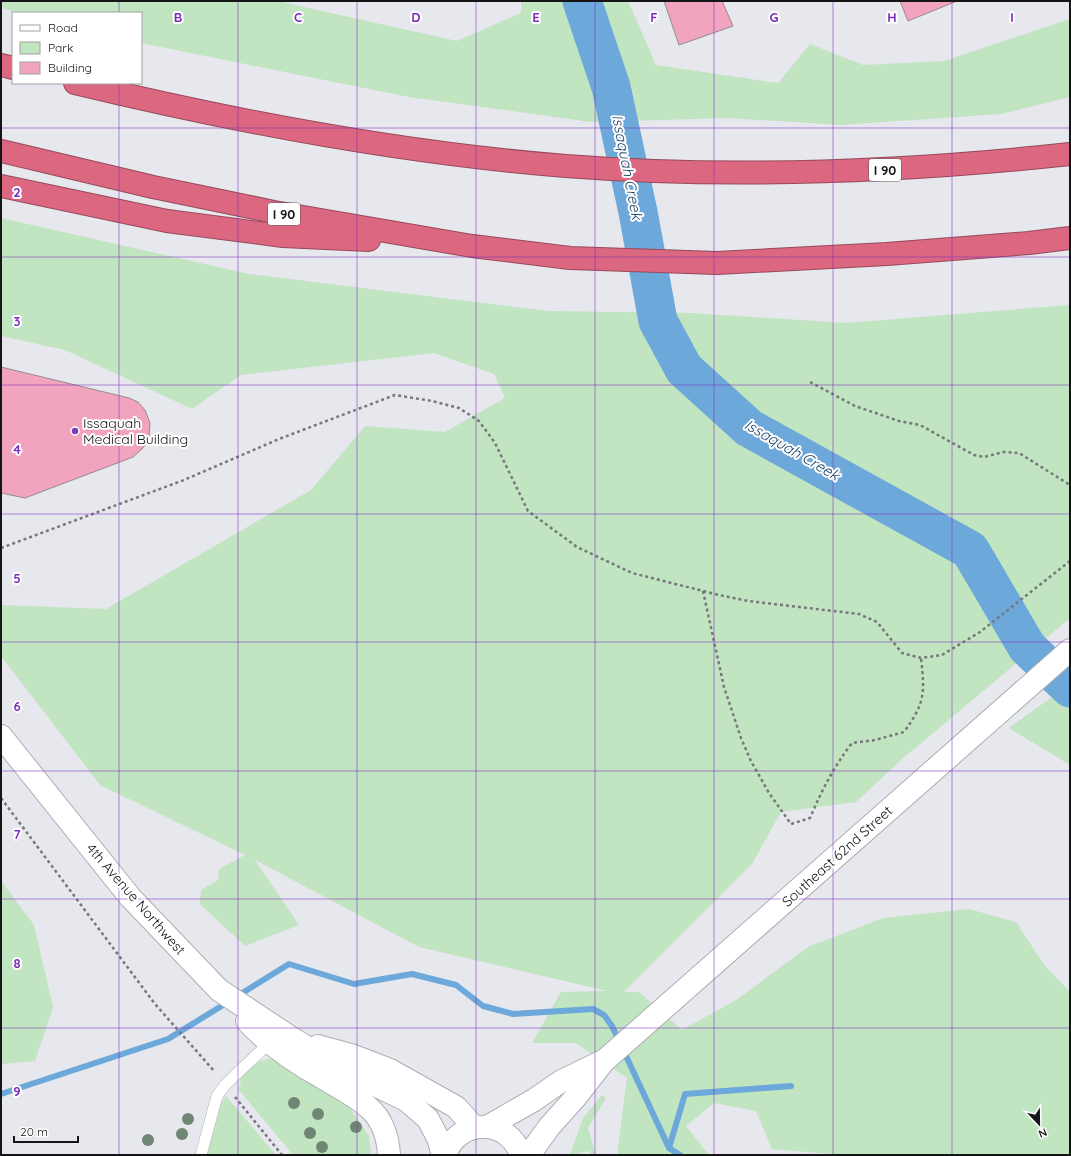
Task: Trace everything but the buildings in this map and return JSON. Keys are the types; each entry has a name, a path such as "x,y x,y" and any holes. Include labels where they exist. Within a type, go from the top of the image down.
{"highway":[{"path":"1,65 12,68"},
{"name":"I 90","path":"79,84 155,102 279,128 439,153 567,166 700,173 863,171 991,162 1070,154"},
{"name":"I 90","path":"1,151 153,187 274,212 472,246 570,258 717,263 903,252 1029,243 1070,238"},
{"path":"1,186 167,221 226,229 283,236 472,246"}],"street":[{"name":"Southeast 62nd Street","path":"529,1155 549,1127 575,1098 604,1061 1070,650"},
{"name":"4th Avenue Northwest","path":"1,736 130,897 203,975 258,1023"},
{"path":"258,1023 293,1039 346,1071 406,1100 428,1119 438,1138 444,1155"},
{"path":"258,1023 270,1042 305,1068 370,1108 381,1123 388,1142 389,1155"},
{"path":"293,1039 351,1055 390,1070 456,1108 481,1127 498,1130 508,1135 515,1143 521,1155"},
{"name":"Southeast 62nd Street","path":"444,1155 455,1138 464,1131 481,1127 534,1100 560,1082 604,1061"}],"lane":[{"path":"201,1155 217,1096 225,1085 270,1042"}],"path":[{"path":"810,382 855,406 899,421 920,425 974,455 984,457 1004,452 1019,453 1070,485"},
{"path":"1,548 184,480 279,439 395,396 432,401 459,408 479,421 495,443 528,511 577,547 632,573 703,591 748,601 860,614 877,622 902,653 921,658 942,655 980,632 1060,571 1070,561"},
{"path":"703,591 724,687 741,738 750,761 769,793 791,824 810,818 824,785 835,765 852,743 875,740 904,732 917,714 924,687 921,658"},
{"path":"1,798 155,1004 196,1050 282,1155"}],"green space":[{"path":"1,1 277,1 457,41 521,13 521,1 628,1 656,65 778,83 810,44 863,65 944,61 1070,19 1070,97 1001,114 840,125 729,118 591,122 409,97 142,43 142,12 17,12 1,8"},
{"path":"1,218 249,274 548,311 692,313 846,323 1070,305 1070,618 901,760 856,802 781,812 752,864 624,992 639,992 682,1030 736,1000 808,947 883,918 969,909 1016,922 1045,966 1070,992 1070,1155 844,1155 772,1149 756,1111 714,1103 686,1126 709,1155 617,1155 627,1078 576,1043 532,1043 561,992 607,991 419,947 255,860 299,925 245,946 200,904 201,890 218,880 219,869 245,855 100,785 1,656 1,605 106,609 311,490 365,426 445,432 505,398 494,374 434,353 241,375 192,409 65,350 1,336"},
{"path":"1070,684 1070,765 1009,728"},
{"path":"1,881 34,925 53,1007 35,1061 1,1064"},
{"path":"276,1058 345,1101 369,1136 371,1155 302,1155 300,1152 301,1155 293,1155 238,1089 241,1085 239,1079 258,1061"},
{"path":"602,1095 606,1098 588,1128 596,1155 591,1155 590,1151 579,1153 579,1155 570,1155 583,1118"},
{"path":"226,1096 276,1155 208,1155 216,1117"}],"waterway":[{"name":"Issaquah Creek","path":"582,1 611,87 638,212 658,321 684,369 749,428 970,550 1027,647 1070,688"},
{"path":"236,997 289,964 354,984 412,974 456,985 483,1006 513,1014 593,1009 604,1015 612,1026 669,1148 680,1155"},
{"path":"1,1094 168,1039 228,1002"},
{"path":"669,1148 685,1094 791,1086"}],"place":[{"name":"Issaquah Medical Building","path":"75,431"}]}
